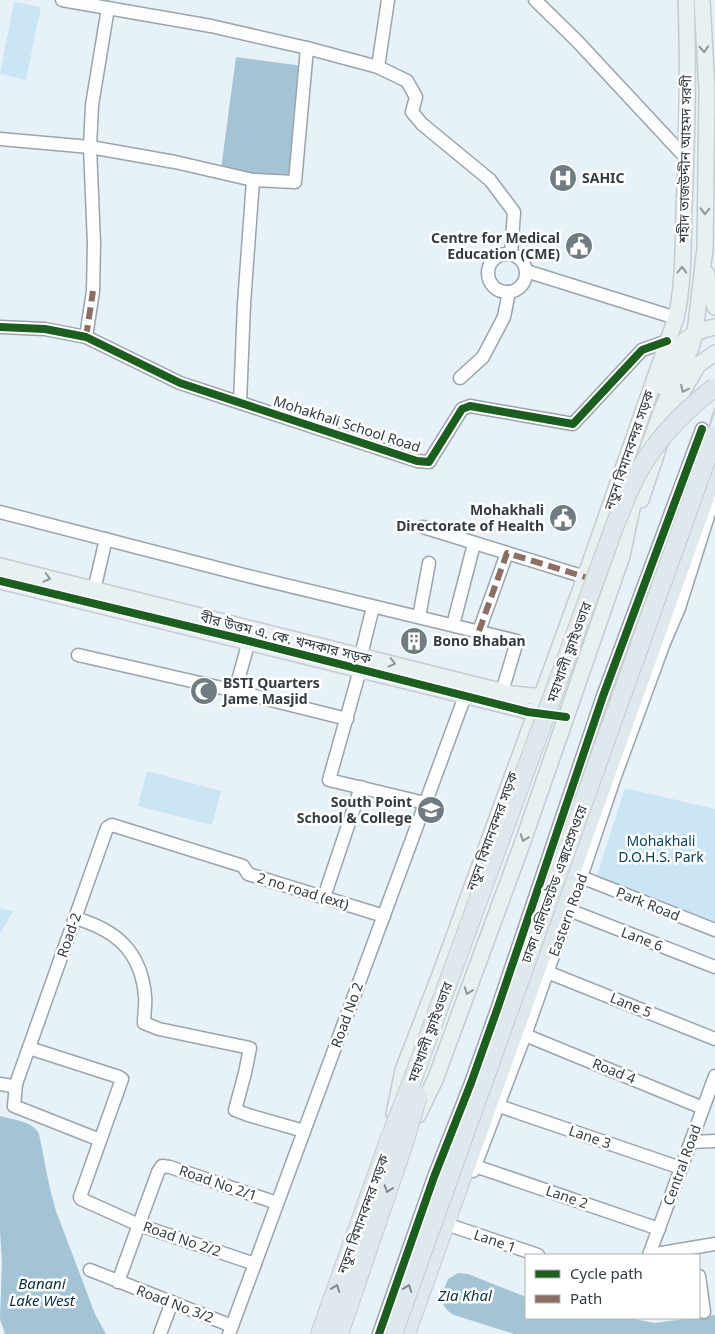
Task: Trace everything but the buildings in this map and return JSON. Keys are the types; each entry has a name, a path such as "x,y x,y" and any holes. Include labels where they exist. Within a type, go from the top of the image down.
{"highway":[{"name":"মহাখালী ফ্লাইওভার","path":"397,1140 414,1076 615,526 636,476 667,430 715,387"},
{"name":"মহাখালী ফ্লাইওভার","path":"397,1140 417,1097 630,516 660,456 682,430 715,400"},
{"name":"ঢাকা এলিভেটেড এক্সপ্রেসওয়ে","path":"393,1334 709,432"},
{"name":"ঢাকা এলিভেটেড এক্সপ্রেসওয়ে","path":"406,1334 715,469"},
{"name":"নতুন বিমানবন্দর সড়ক","path":"320,1334 397,1140"},
{"name":"নতুন বিমানবন্দর সড়ক","path":"339,1334 397,1140"},
{"path":"388,1334 398,1316"}],"main road":[{"name":"শহীদ তাজউদ্দীন আহমদ সরণী","path":"672,330 682,286 688,82 686,0"},
{"name":"শহীদ তাজউদ্দীন আহমদ সরণী","path":"622,556 638,480 649,443 663,407 691,348 695,332 705,248 707,90 702,0"},
{"path":"705,248 708,286 715,307"},
{"path":"619,480 632,458 643,427 676,353 685,339 695,332 715,327"},
{"name":"নতুন বিমানবন্দর সড়ক","path":"397,1140 395,1104 403,1070 441,972 585,577 672,330"},
{"path":"622,556 659,446 684,389 698,365 715,353"},
{"name":"নতুন বিমানবন্দর সড়ক","path":"397,1140 435,1080 521,847 622,556"},
{"name":"বীর উত্তম এ. কে. খন্দকার সড়ক","path":"0,566 360,662 465,696 534,714 566,717"},
{"name":"বীর উত্তম এ. কে. খন্দকার সড়ক","path":"0,581 249,641 502,692 541,696 574,693"}],"street":[{"path":"62,0 212,26 307,48 378,67 407,81 416,97 412,112 422,124 490,180 514,212 511,254"},
{"path":"378,67 388,0"},
{"path":"535,0 577,41 686,158"},
{"path":"86,337 93,291 94,244 90,147 92,105 108,8"},
{"path":"0,139 90,147 174,162 254,180 295,182 307,48"},
{"path":"240,402 244,304 254,180"},
{"path":"511,254 522,260 526,271 525,280 519,288 509,292 497,289 489,279 489,266 496,257 511,254"},
{"path":"526,271 672,330"},
{"path":"460,378 477,363 486,350 504,317 509,292"},
{"name":"Mohakhali School Road","path":"0,327 45,329 86,337 180,383 417,461 429,462 462,409 470,406 573,424 642,350 672,330"},
{"path":"379,1334 434,1177 471,1083 498,1007 603,696 709,432"},
{"name":"Eastern Road","path":"413,1334 452,1226 499,1106 582,877 614,779 664,643 679,608 715,494"},
{"path":"0,512 372,607 517,641 502,692"},
{"path":"423,527 585,577"},
{"path":"94,590 106,539"},
{"path":"453,625 474,544"},
{"path":"479,631 507,553"},
{"path":"419,617 429,562"},
{"path":"372,607 347,719 329,780 425,803"},
{"path":"235,691 249,641"},
{"path":"78,655 347,719"},
{"name":"Road No 2","path":"230,1330 465,696"},
{"path":"324,897 361,787"},
{"name":"2 no road (ext)","path":"112,825 243,866 248,874 384,916"},
{"name":"Road-2","path":"16,1084 107,828 112,825"},
{"name":"Park Road","path":"582,877 715,930"},
{"name":"Lane 6","path":"569,910 715,967"},
{"path":"75,918 95,924 110,932 128,948 138,964 146,996 144,1023 159,1029 250,1048 235,1110 304,1131"},
{"name":"Lane 5","path":"547,972 715,1038"},
{"name":"Road 4","path":"525,1035 708,1106"},
{"path":"0,1084 12,1086 16,1084 14,1106 100,1140 122,1079 29,1048"},
{"name":"Central Road","path":"651,1254 681,1168 708,1106 715,1076"},
{"name":"Lane 3","path":"499,1106 681,1168"},
{"name":"Road No 2/2","path":"100,1140 80,1199 139,1225 254,1264"},
{"path":"691,1142 715,1141"},
{"name":"Road No 2/1","path":"139,1225 158,1172 162,1166 170,1167 277,1204"},
{"name":"Lane 2","path":"475,1166 659,1229"},
{"path":"118,1282 139,1225"},
{"name":"Lane 1","path":"452,1226 535,1254"},
{"path":"662,1254 695,1251 715,1244"},
{"name":"Road No 3/2","path":"90,1270 172,1302 230,1330"},
{"path":"700,1283 704,1312"},
{"path":"160,1334 172,1302"}],"green space":[{"path":"14,2 41,7 26,80 0,74"},
{"path":"147,771 221,791 212,825 138,806"},
{"name":"Mohakhali D.O.H.S. Park","path":"625,788 715,809 715,925 596,879"},
{"path":"0,908 13,911 0,934"}],"water":[{"path":"236,57 303,66 288,178 221,169"},
{"name":"Banani Lake West","path":"0,1116 32,1126 39,1134 56,1211 95,1314 106,1334 5,1334 0,1319 2,1262 0,1232"},
{"name":"Zia Khal","path":"458,1273 468,1274 525,1297 525,1319 635,1319 654,1323 700,1319 700,1317 715,1315 715,1334 514,1334 454,1315 449,1311 442,1299 448,1279"}],"tram line":[{"path":"400,1334 420,1257 539,946 582,797 702,473 715,433"}],"railway":[{"path":"396,1334 413,1254 531,943 574,795 694,471 715,409"}],"marked path":[{"path":"86,337 93,291"},
{"path":"479,631 507,553 585,577"}],"cycle path":[{"path":"0,327 45,329 86,337 180,383 417,461 429,462 462,409 470,406 573,424 642,350 667,341"},
{"path":"379,1334 434,1177 471,1083 498,1007 603,696 702,429"},
{"path":"0,581 249,641 528,712 566,717"}],"place":[{"name":"SAHIC","path":"563,178"},
{"name":"Centre for Medical Education (CME)","path":"579,246"},
{"name":"Mohakhali Directorate of Health","path":"563,518"},
{"name":"Bono Bhaban","path":"414,641"},
{"name":"BSTI Quarters Jame Masjid","path":"204,691"},
{"name":"South Point School & College","path":"431,810"}]}
